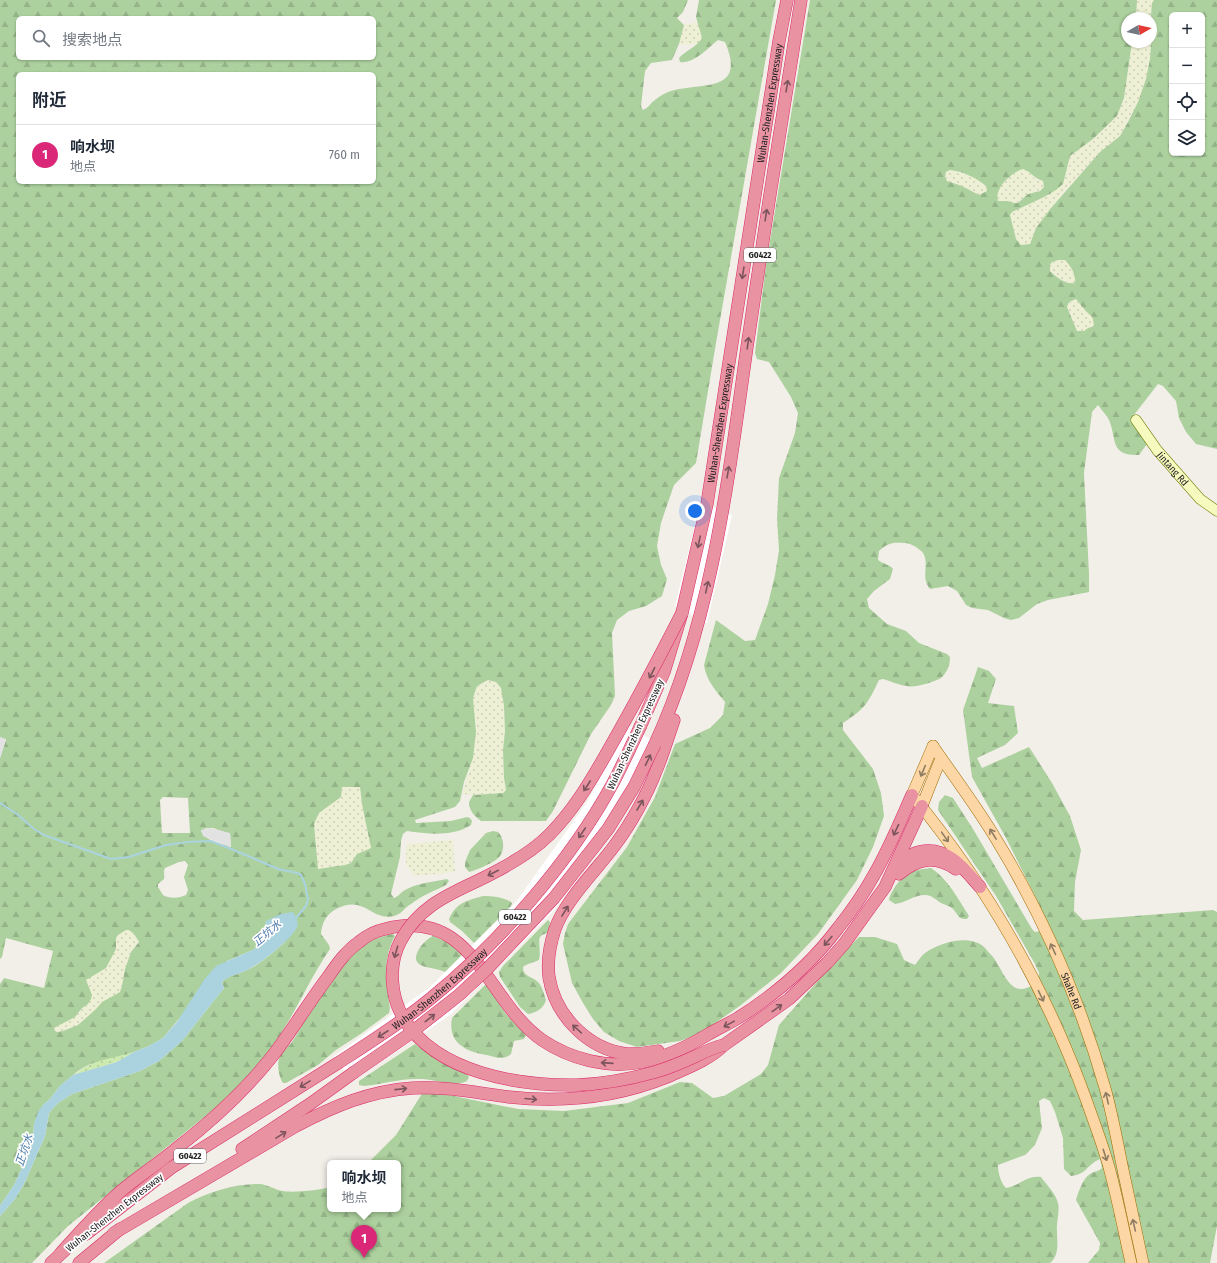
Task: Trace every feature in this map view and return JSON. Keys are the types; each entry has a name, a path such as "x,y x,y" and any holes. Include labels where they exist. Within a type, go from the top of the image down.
{"highway":[{"name":"Wuhan-Shenzhen Expressway","path":"51,1263 60,1254 171,1168 338,1063 430,1000 459,974 518,914 550,876 581,834 613,783 641,725 664,672 682,614 707,504 779,41 787,0"},
{"name":"Wuhan-Shenzhen Expressway","path":"80,1263 114,1233 310,1104 408,1035 459,995 487,969 558,893 608,829 634,787 669,714 692,643 706,591 722,511 764,230 801,0"},
{"path":"682,614 634,707 595,773 569,813 549,835 527,853 496,872 443,897 422,912 414,920 400,942 395,956 392,983 394,998 398,1010 408,1026 431,1049 463,1066 511,1080 557,1085 579,1085 609,1082 656,1072 678,1064 713,1047 724,1044"},
{"path":"692,643 680,700 647,793 615,845 579,891 560,919 555,928 548,965 552,990 558,1005 575,1028 601,1046 619,1052 637,1054 669,1049 705,1036"},
{"path":"60,1254 104,1206 192,1136 236,1098 272,1056 343,957 370,934 383,929 397,927 426,928 434,930 453,939 469,954 519,1019 542,1040 554,1047 584,1059 620,1064 643,1062 681,1050 735,1020 766,999 793,977 825,945 839,928 874,875 912,795"},
{"path":"114,1233 296,1126 349,1100 383,1092 425,1087 534,1099 582,1099 622,1092 662,1079 697,1064 716,1053 724,1044 784,1003 808,982 844,944 887,883 922,806"},
{"path":"887,883 905,868 920,861 926,860 941,862 952,866 980,887"}],"main road":[{"name":"Shahe Rd","path":"912,795 933,746 978,810 1015,871 1055,952 1080,1013 1105,1090 1143,1263"},
{"path":"922,806 942,758"},
{"path":"912,795 937,825 980,887 1030,972 1064,1044 1081,1085 1110,1170 1131,1263"}],"street":[{"name":"Jintang Rd","path":"1136,420 1158,450 1200,499 1217,511"}],"green space":[{"path":"0,0 688,0 683,12 677,18 684,25 679,44 672,60 651,63 645,71 641,106 643,110 653,101 668,92 716,83 725,79 730,71 730,59 725,42 718,40 696,58 690,61 680,62 679,58 697,44 702,38 696,17 699,0 776,0 696,463 674,485 661,523 657,546 661,565 667,579 662,596 646,606 629,611 617,620 612,633 615,696 611,705 591,734 553,811 546,821 481,821 472,813 469,802 473,795 503,793 506,790 503,750 505,731 504,706 501,688 496,682 488,680 477,686 473,698 476,732 473,758 464,782 460,801 455,807 415,820 416,823 451,821 467,817 472,821 471,825 464,829 448,833 431,834 407,831 403,834 400,857 391,894 394,898 405,890 415,886 447,879 449,881 446,885 419,898 399,914 394,916 386,917 379,915 354,904 336,909 327,916 322,926 321,934 329,945 330,949 317,969 282,1032 237,1091 68,1226 32,1263 0,1263 0,1216 15,1199 25,1182 45,1136 49,1113 58,1103 72,1094 140,1071 159,1061 182,1041 224,988 222,982 228,977 244,972 267,958 285,942 266,921 265,930 260,944 253,950 227,961 163,1038 134,1052 88,1065 60,1086 50,1099 43,1105 34,1124 30,1151 14,1185 0,1206 0,984 4,978 44,988 53,951 6,938 2,957 0,959 0,758 6,740 0,737","holes":["342,787 360,787 371,848 357,854 351,863 318,869 314,824 319,813 341,797","163,797 188,798 190,833 162,833 160,800","206,828 213,828 230,834 231,847 206,837 201,831","185,861 188,865 184,877 188,890 186,895 181,897 168,897 163,895 158,887 158,884 164,879 165,868","126,930 129,930 134,934 139,942 131,952 125,969 120,992 102,1002 78,1025 63,1031 55,1031 54,1028 75,1017 82,1008 88,1004 92,995 86,980 106,968 116,949 116,938"]},
{"path":"810,0 1137,0 1136,12 1121,12 1121,48 1131,48 1124,98 1117,116 1093,139 1070,156 1063,184 1044,197 1012,212 1010,215 1016,239 1021,245 1030,244 1036,228 1051,208 1100,152 1120,136 1128,122 1138,102 1146,79 1151,48 1157,48 1157,12 1151,12 1152,3 1154,0 1217,0 1217,449 1196,444 1186,432 1179,418 1176,401 1163,386 1158,384 1134,415 1134,424 1147,444 1139,455 1129,455 1118,449 1108,418 1098,405 1092,412 1084,473 1089,592 1048,600 1037,604 1019,618 1011,620 988,610 972,608 966,605 957,591 948,586 930,589 925,575 925,557 922,552 912,545 906,543 893,543 885,546 879,551 878,560 893,569 890,579 874,591 867,599 869,608 887,624 906,631 919,643 947,654 950,657 950,660 947,670 942,677 925,684 911,686 900,685 883,679 879,680 865,705 856,714 843,723 843,730 873,769 881,793 884,816 873,847 857,880 818,934 781,973 741,1005 700,1034 680,1041 637,1047 619,1041 604,1032 593,1019 572,983 563,944 568,924 627,847 655,797 675,744 710,728 723,715 725,702 709,680 704,665 716,620 745,641 755,640 768,604 779,550 777,519 779,478 795,433 798,413 791,397 769,362 757,359 755,353 766,265","holes":["1023,169 1043,181 1044,187 1040,191 1028,194 1018,203 998,201 997,196 1001,186 1014,173","950,170 969,175 978,180 986,186 987,191 979,195 962,186 947,181 945,177 946,172","1065,260 1074,273 1075,283 1065,282 1050,271 1050,265 1052,262","1076,299 1091,316 1094,326 1084,331 1077,331 1067,307 1069,302"]},
{"path":"1137,0 1154,0 1152,3 1151,12 1136,12"},
{"path":"698,22 702,38 699,43 688,45 679,44 684,25"},
{"path":"1131,48 1151,48 1146,79 1138,102 1120,136 1100,152 1063,193 1036,228 1030,244 1021,245 1016,239 1010,215 1012,212 1044,197 1063,184 1070,156 1093,139 1117,116 1124,98"},
{"path":"1023,169 1029,171 1035,179 1043,181 1044,187 1024,197 1018,203 998,201 996,196 998,190 1006,179"},
{"path":"950,170 979,180 986,186 987,191 979,195 962,186 947,181 945,177 946,172"},
{"path":"1065,260 1070,266 1076,276 1075,283 1071,284 1058,278 1050,271 1050,265 1052,262"},
{"path":"1076,299 1094,318 1094,326 1088,328 1084,332 1077,331 1067,307 1069,302"},
{"path":"978,667 989,671 996,679 988,703 1014,706 1018,733 1005,745 977,758 982,768 1029,747 1052,783 1070,816 1081,850 1075,882 1074,911 1083,920 1213,910 1217,912 1217,1226 1210,1263 1088,1263 1099,1250 1100,1243 1076,1200 1081,1186 1087,1176 1102,1168 1100,1159 1095,1161 1077,1175 1071,1176 1064,1169 1063,1138 1050,1101 1044,1098 1039,1101 1042,1128 1035,1145 1025,1155 998,1165 1000,1178 1006,1188 1027,1179 1041,1177 1056,1197 1059,1208 1057,1252 1050,1263 104,1263 188,1203 204,1195 242,1185 260,1184 288,1192 327,1188 327,1212 401,1212 401,1160 371,1160 396,1135 423,1092 429,1091 518,1109 564,1111 628,1103 680,1082 692,1083 713,1098 724,1096 761,1074 768,1065 779,1025 838,958 859,937 875,937 897,944 904,960 915,965 924,954 945,943 961,940 976,942 983,946 993,957 1008,981 1014,987 1022,989 1034,984 1039,977 1035,964 996,896 938,810 939,802 945,795 953,798 1032,929 1035,932 1041,931 1046,923 1039,904 1006,838 972,777 963,710"},
{"path":"488,680 496,682 501,688 504,706 505,731 503,750 506,790 503,793 473,795 462,794 473,758 476,732 473,698 477,686"},
{"path":"342,787 360,787 371,848 357,854 351,863 318,869 314,824 319,813 341,797"},
{"path":"493,831 498,832 503,840 502,853 491,863 469,872 465,867 465,862 470,850 486,833"},
{"path":"453,840 455,872 415,876 406,865 406,847 409,844"},
{"path":"931,868 943,878 952,890 969,916 967,919 960,918 952,908 927,895 917,896 895,904 889,900 894,888 908,874 916,870"},
{"path":"483,896 502,898 512,903 511,906 474,943 450,922 449,919 455,909 463,903"},
{"path":"548,920 550,922 548,932 542,935 539,939 539,960 523,967 524,973 536,980 539,984 543,990 546,1000 539,1010 528,1014 520,1007 500,977 499,972 503,966"},
{"path":"126,930 129,930 134,934 139,942 131,952 125,969 120,992 102,1002 78,1025 63,1031 55,1031 54,1028 79,1013 82,1008 88,1004 85,980 118,935"},
{"path":"393,934 395,936 388,953 386,971 390,1008 389,1013 336,1050 318,1065 286,1083 283,1083 280,1078 278,1068 280,1057 292,1042 331,980 360,948 376,939"},
{"path":"433,936 450,943 463,954 445,972 423,966 416,961 416,956 420,947"},
{"path":"486,984 506,1014 526,1035 524,1039 514,1041 511,1054 502,1058 480,1054 466,1049 456,1040 451,1027 452,1018"},
{"path":"415,1044 440,1062 467,1074 469,1077 467,1081 456,1084 426,1079 414,1079 364,1086 359,1085 359,1081"},
{"path":"134,1052 117,1062 74,1075 80,1070 94,1063 110,1057"}],"shaded area":[{"path":"0,737 6,739 0,758"},
{"path":"209,828 230,833 231,847 203,836 201,830"}],"water":[{"path":"293,912 298,925 289,938 275,951 253,967 244,972 228,977 222,982 224,988 182,1041 159,1061 140,1071 72,1094 58,1103 49,1113 45,1136 25,1182 15,1199 0,1216 0,1206 14,1185 30,1151 34,1124 38,1112 60,1086 73,1075 117,1062 163,1038 177,1022 204,980 216,966 253,950 260,944 265,930 266,921 281,914"}],"pier":[{"path":"701,501 732,515 707,623 675,606"},
{"path":"628,725 661,746 612,834 551,914 450,1015 353,1081 333,1057 430,987 516,902 587,802"}],"waterway":[{"name":"正坑水","path":"0,803 44,835 111,859 129,857 166,845 211,841 278,869 297,873 301,875 305,884 308,899 306,906 296,918"}],"place":[{"name":"响水坝","path":"364,1258"}]}
